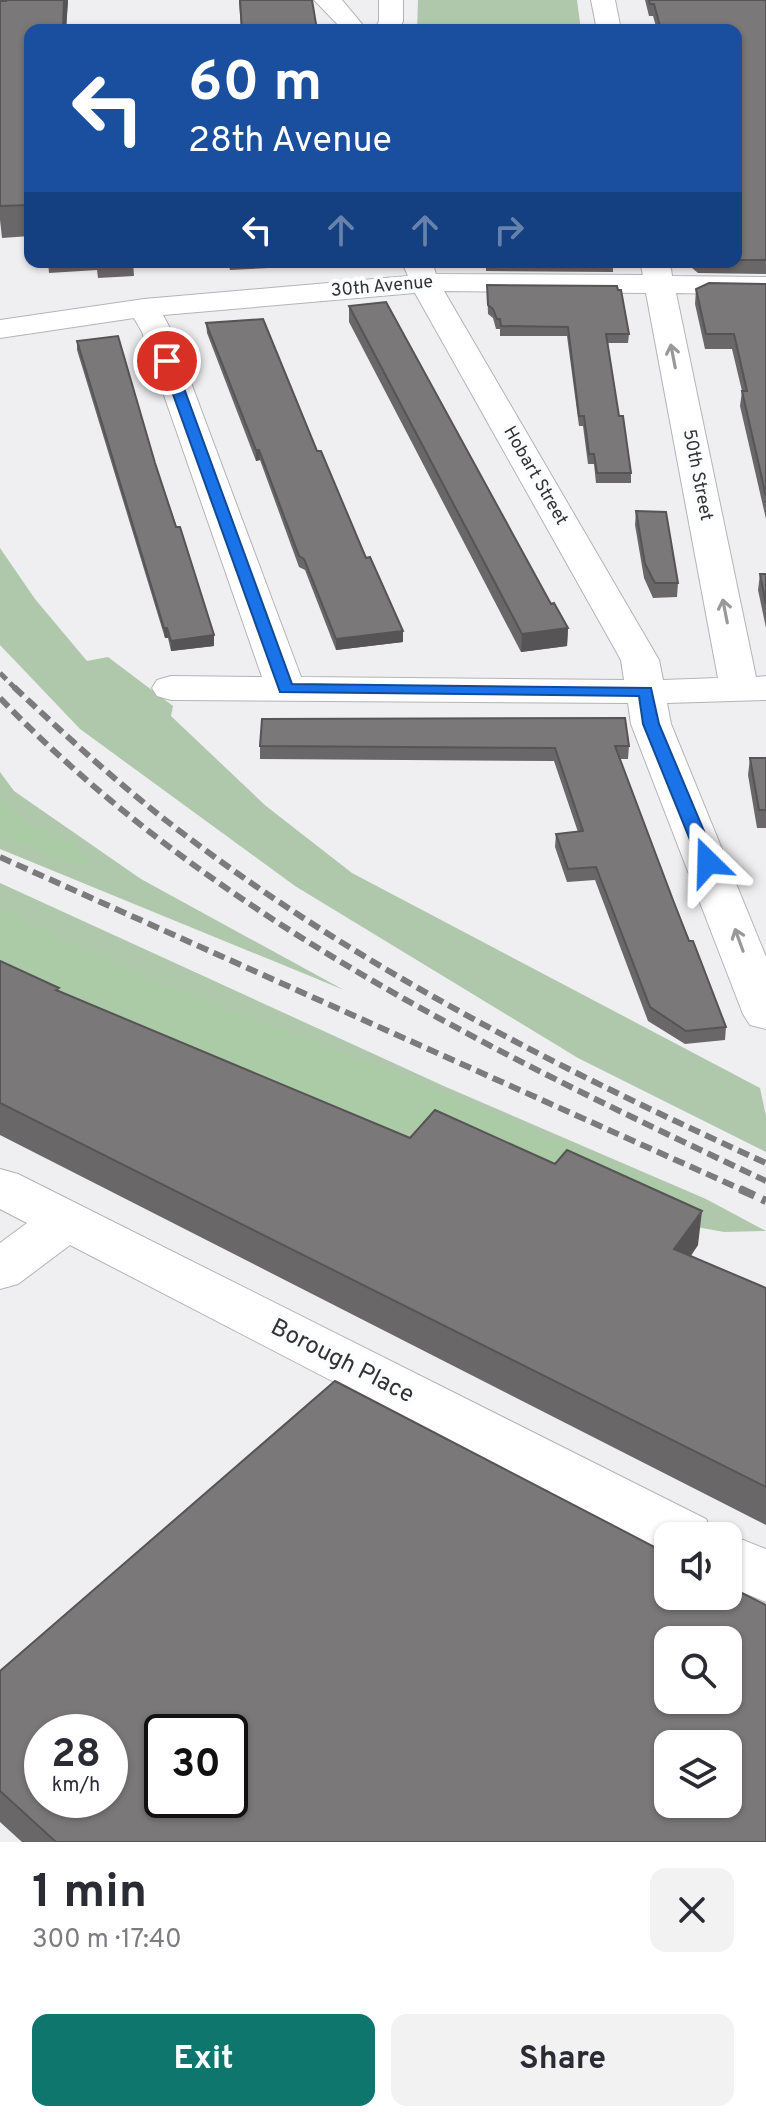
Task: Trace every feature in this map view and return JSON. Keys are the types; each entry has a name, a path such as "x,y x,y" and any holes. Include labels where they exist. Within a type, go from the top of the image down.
{"street":[{"path":"326,0 338,8 350,24"},
{"path":"349,0 367,24"},
{"path":"390,24 391,0"},
{"path":"603,0 608,24"},
{"name":"30th Avenue","path":"0,329 421,273 455,281 657,273 766,286"},
{"name":"Hobart Street","path":"421,273 640,660 646,692"},
{"name":"50th Street","path":"657,273 752,688"},
{"path":"144,308 157,332 286,689"},
{"path":"171,688 646,692 752,688"},
{"path":"646,692 651,724 766,1014"},
{"name":"Borough Place","path":"0,1187 657,1522"},
{"path":"0,1270 66,1221"},
{"path":"742,1565 766,1577"}],"green space":[{"path":"418,0 577,0 580,24 417,24"},
{"path":"0,548 35,599 87,661 108,657 173,706 171,716 266,806 352,873 760,1088 766,1116 766,1152 578,1058 295,886 80,729 0,645"},
{"path":"0,772 14,791 141,879 344,990 0,849"},
{"path":"0,799 29,825 71,842 90,861 83,866 0,837"},
{"path":"0,883 446,1087 706,1199 766,1231 724,1232 680,1224 405,1161 0,980"},
{"path":"0,909 147,979 418,1082 682,1194 696,1207 693,1214 426,1122 379,1142 0,972"}],"building":[{"path":"64,0 63,24 24,24 24,205 0,206 0,1"},
{"path":"240,0 312,0 316,24 242,24"},
{"path":"649,0 766,0 766,260 742,260 742,24 659,24 654,4 650,4"},
{"path":"709,283 766,284 766,496 742,391 747,391 734,334 706,334 696,289"},
{"path":"487,285 617,286 621,290 629,334 606,334 631,473 597,473 594,454 589,454 584,416 579,416 568,327 501,326 500,319 488,305"},
{"path":"386,302 551,604 554,603 568,628 522,634 349,306"},
{"path":"263,319 317,451 321,451 366,558 370,557 403,631 336,639 304,559 299,556 206,323"},
{"path":"118,336 155,463 176,527 180,527 214,635 171,641 167,628 164,628 77,341"},
{"path":"636,511 666,512 678,583 655,583 645,564"},
{"path":"760,574 766,574 766,604"},
{"path":"625,718 629,746 615,746 689,941 693,941 726,1027 686,1031 650,1007 596,867 568,869 556,834 583,831 555,748 260,746 262,719"},
{"path":"750,758 766,758 766,810 759,810"},
{"path":"0,961 59,988 56,990 410,1138 435,1110 555,1164 567,1150 702,1211 674,1249 766,1288 766,1487 0,1103"},
{"path":"335,1381 654,1547 654,1610 742,1610 742,1593 766,1605 766,1842 56,1842 30,1818 128,1818 128,1714 24,1714 24,1813 0,1791 0,1671"}],"railway":[{"path":"0,673 14,687"},
{"path":"14,687 168,822 309,922 533,1051 766,1163"},
{"path":"0,698 82,776 171,848 264,913 360,974 460,1030 766,1181"},
{"path":"0,857 745,1191"},
{"path":"740,1189 766,1201"}],"route":[{"path":"167,361 286,689 646,692 651,724 708,862"}]}
